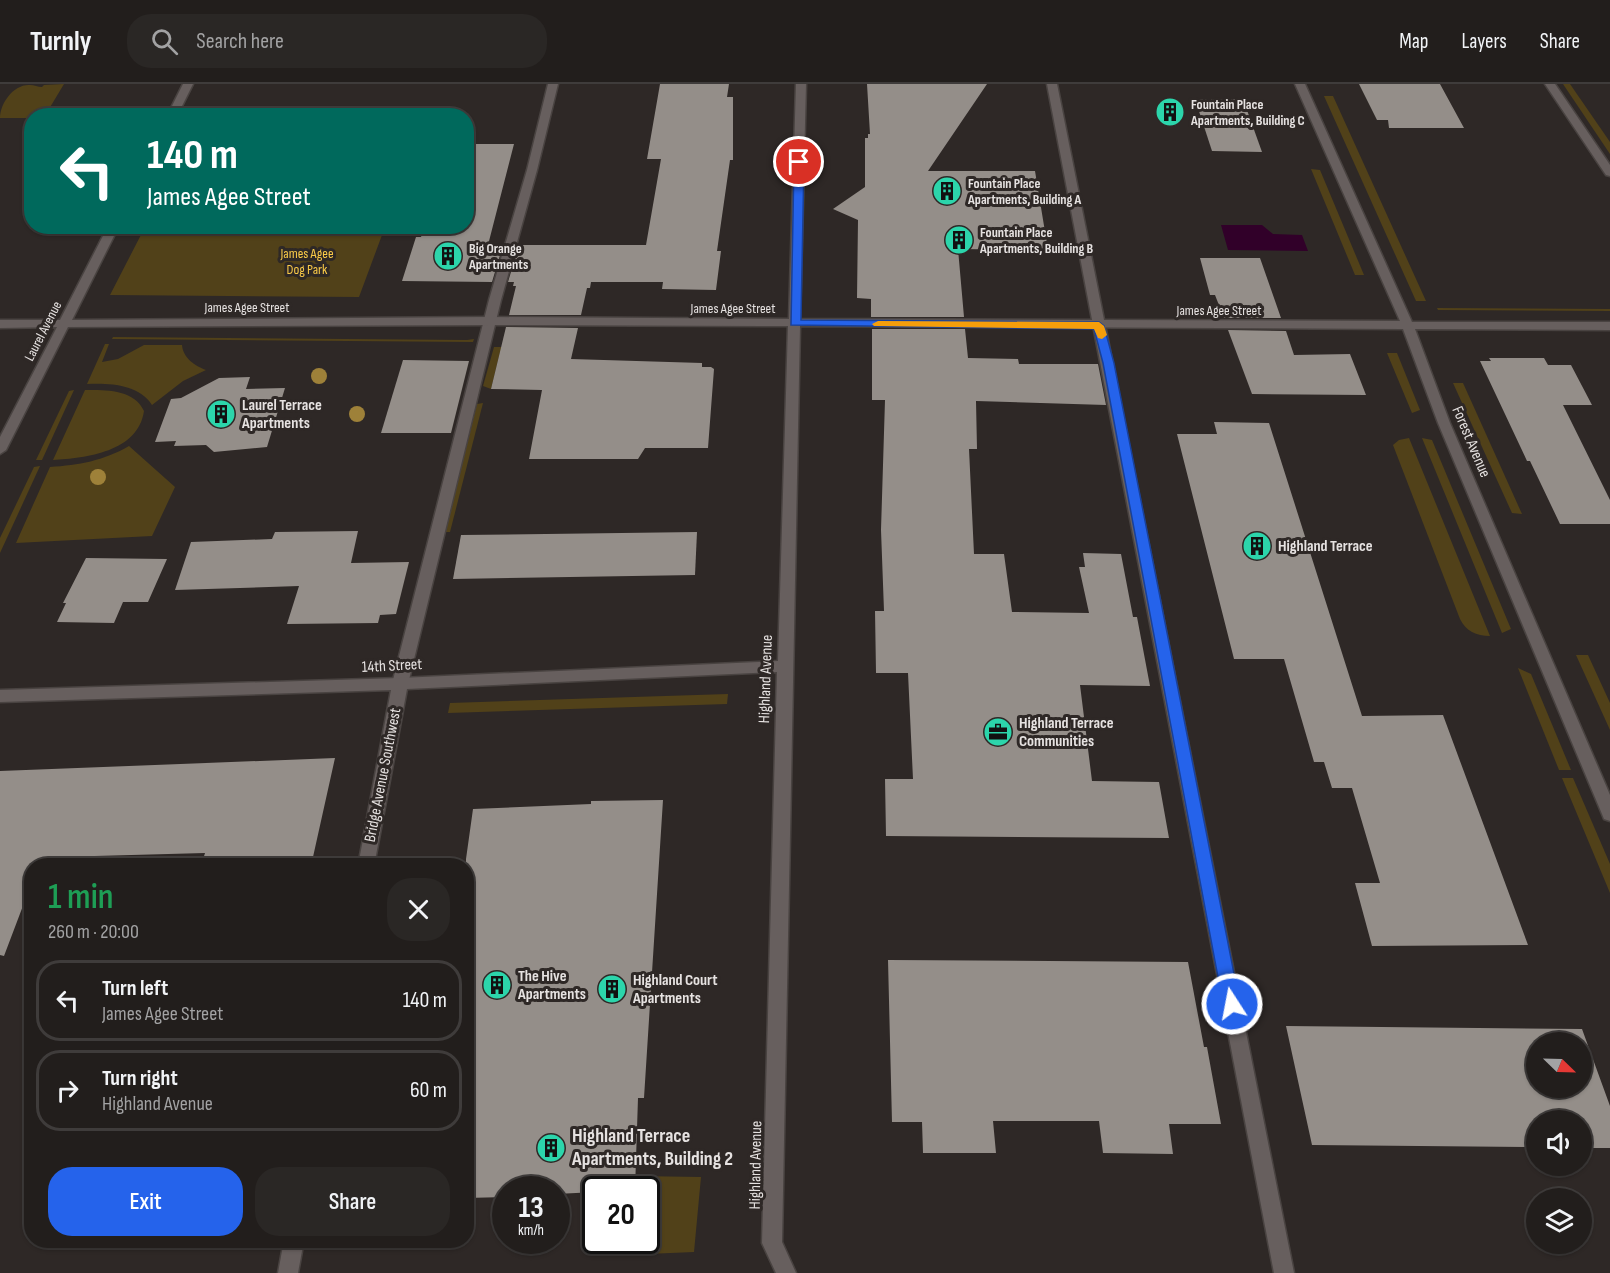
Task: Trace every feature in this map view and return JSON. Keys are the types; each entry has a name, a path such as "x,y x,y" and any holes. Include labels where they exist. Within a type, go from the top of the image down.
{"street":[{"path":"176,108 188,84"},
{"name":"Bridge Avenue Southwest","path":"367,858 400,684 490,321 552,84"},
{"name":"Highland Avenue","path":"786,1273 772,1243 801,84"},
{"path":"1052,84 1284,1273"},
{"name":"Forest Avenue","path":"1300,84 1407,324 1444,423 1610,814"},
{"path":"1550,84 1610,173"},
{"name":"Laurel Avenue","path":"0,450 110,234"},
{"name":"James Agee Street","path":"0,324 490,321 1099,326 1407,324 1610,326"},
{"name":"14th Street","path":"0,696 400,684 785,666"},
{"path":"288,1273 293,1248"}],"green space":[{"path":"64,84 50,108 24,108 24,118 0,118 2,107 13,91 24,86 42,87"},
{"path":"1563,84 1570,84 1610,142 1610,154"},
{"path":"1324,96 1333,96 1426,301 1416,301"},
{"path":"1311,169 1320,170 1364,275 1355,275"},
{"name":"James Agee Dog Park","path":"141,234 382,234 359,297 110,295"},
{"path":"1437,308 1610,309 1610,311 1438,310"},
{"path":"113,337 474,339 473,342 112,339"},
{"path":"105,344 109,344 102,362 118,359 144,345 182,345 190,361 206,370 183,381 152,405 139,393 123,386 87,384"},
{"path":"494,347 527,347 523,352 500,352 491,389 483,386"},
{"path":"1387,353 1397,353 1420,410 1412,413"},
{"path":"1453,383 1463,383 1522,514 1512,513"},
{"path":"74,390 42,460 36,460 69,391"},
{"path":"85,390 118,392 133,398 144,411 140,425 132,436 109,450 53,460"},
{"path":"483,403 450,532 445,532 477,404"},
{"path":"1409,438 1490,636 1472,632 1460,619 1393,445 1399,440"},
{"path":"1422,438 1432,440 1511,629 1502,633"},
{"path":"129,446 175,487 152,536 16,543 50,467 91,461"},
{"path":"40,466 0,553 0,538 34,467"},
{"path":"1576,655 1588,655 1610,703 1610,730"},
{"path":"1518,668 1531,674 1571,770 1559,770"},
{"path":"728,694 727,704 448,713 450,703"},
{"path":"1562,778 1573,778 1610,864 1610,893"},
{"path":"660,1176 701,1177 694,1252 660,1253"}],"shaded area":[{"path":"1221,225 1262,225 1273,234 1302,235 1308,251 1228,250"}],"building":[{"path":"660,84 729,84 727,97 733,97 733,160 730,160 717,251 721,251 716,290 662,289 663,282 591,282 590,288 587,288 581,315 509,315 516,286 513,286 514,282 508,282 519,245 646,245 661,159 647,159"},
{"path":"867,84 987,84 928,171 1035,171 1048,250 958,249 964,317 871,317 871,299 857,298 858,220 833,209 865,187 865,138 868,138 870,134"},
{"path":"1359,84 1440,84 1464,128 1389,128 1388,120 1377,120"},
{"path":"1195,99 1243,99 1262,152 1212,151"},
{"path":"474,144 514,144 488,245 503,245 492,282 402,281 416,237 421,237 422,234 474,234"},
{"path":"1200,258 1260,258 1281,318 1224,318 1215,295 1210,295"},
{"path":"506,327 578,328 571,359 702,363 702,367 711,367 714,369 708,448 645,448 638,459 529,459 542,390 491,389"},
{"path":"872,329 965,329 968,358 1018,359 1019,364 1098,364 1106,405 976,401 977,449 969,449 974,554 1004,554 1012,612 1089,613 1079,567 1085,567 1083,553 1121,554 1133,617 1137,617 1150,686 1080,685 1092,781 1159,782 1169,838 886,836 885,779 913,779 908,673 876,673 875,611 884,611 881,530 885,400 872,400"},
{"path":"1228,330 1286,331 1294,355 1350,354 1366,395 1252,394"},
{"path":"1489,358 1544,358 1548,365 1571,365 1592,405 1563,405 1610,500 1610,524 1560,524 1530,461 1527,461 1480,361 1491,361"},
{"path":"403,360 469,361 451,433 381,433"},
{"name":"Laurel Terrace Apartments","path":"250,377 246,389 285,388 267,447 214,452 206,445 174,446 176,441 155,442 171,399 181,398 219,378"},
{"path":"1214,422 1269,423 1362,716 1443,715 1528,945 1372,946 1355,883 1380,883 1352,788 1332,788 1324,762 1314,762 1284,659 1234,659 1177,434 1217,434"},
{"path":"358,531 351,563 409,562 396,614 380,615 378,623 287,624 299,586 175,590 191,542 272,539 275,532"},
{"path":"697,532 695,575 453,579 461,535"},
{"path":"86,558 167,559 148,602 123,602 114,623 57,622 66,603 63,603"},
{"path":"335,758 313,858 203,858 205,853 24,858 24,903 4,956 0,955 0,771"},
{"path":"663,800 644,1098 638,1098 635,1176 582,1176 582,1193 570,1193 570,1176 492,1176 492,1197 474,1198 474,858 466,858 473,809 591,804 591,801"},
{"path":"888,960 1188,962 1221,1124 1169,1124 1173,1154 1103,1153 1099,1121 993,1121 996,1153 923,1153 922,1122 892,1122"},
{"path":"1286,1026 1582,1029 1583,1032 1526,1032 1526,1098 1592,1098 1592,1056 1610,1106 1610,1148 1592,1148 1592,1110 1526,1110 1526,1147 1312,1145"}],"slow traffic":[{"path":"878,324 1099,326 1102,335"}],"place":[{"name":"Fountain Place Apartments, Building C","path":"1170,112"},
{"name":"Fountain Place Apartments, Building A","path":"947,191"},
{"name":"Fountain Place Apartments, Building B","path":"959,240"},
{"name":"Big Orange Apartments","path":"448,256"},
{"name":"Laurel Terrace Apartments","path":"221,414"},
{"name":"Highland Terrace","path":"1257,546"},
{"name":"Highland Terrace Communities","path":"998,732"},
{"name":"The Hive Apartments","path":"497,985"},
{"name":"Highland Court Apartments","path":"612,989"},
{"name":"Highland Terrace Apartments, Building 2","path":"551,1148"}],"route":[{"path":"799,162 795,323 1099,326 1105,347 1232,1004"}]}
